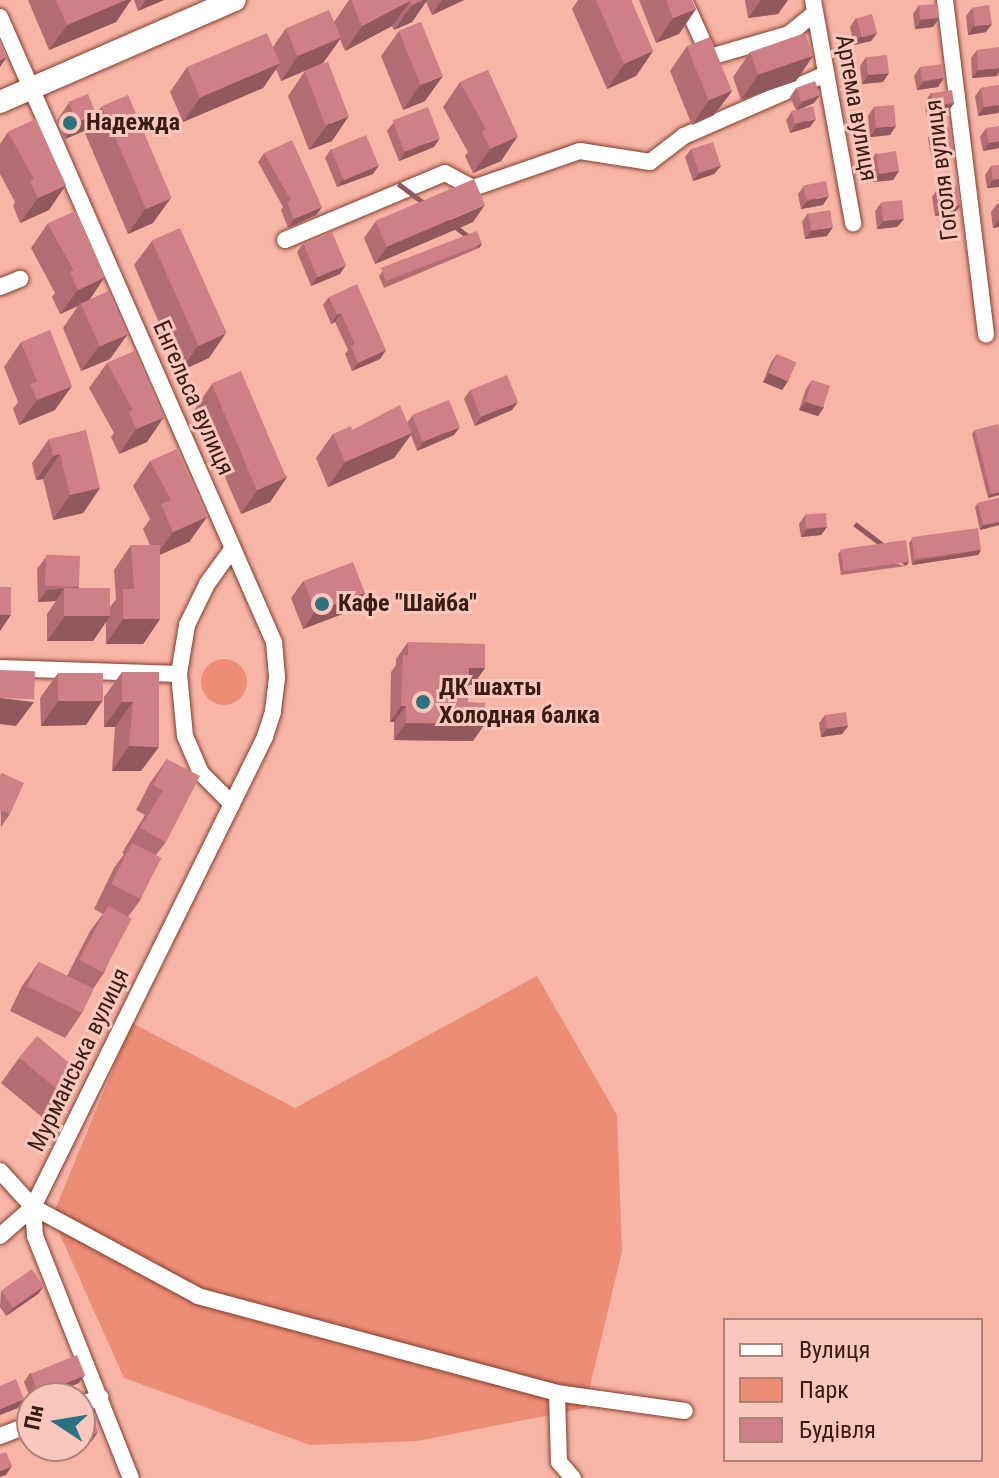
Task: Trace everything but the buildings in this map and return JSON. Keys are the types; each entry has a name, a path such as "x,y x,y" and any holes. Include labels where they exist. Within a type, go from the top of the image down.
{"street":[{"path":"0,102 235,0"},
{"path":"684,0 710,57 789,34 814,7"},
{"name":"Гоголя вулиця","path":"945,0 986,335"},
{"name":"Артема вулиця","path":"814,7 853,223"},
{"name":"Енгельса вулиця","path":"0,17 274,642 277,678 273,712 265,737 232,804"},
{"path":"285,240 445,173 473,188 580,151 650,162 684,136 826,74"},
{"path":"0,287 20,279"},
{"path":"232,804 201,773 185,736 179,674 187,625 207,584 233,548"},
{"path":"0,668 179,674"},
{"name":"Мурманська вулиця","path":"33,1207 232,804"},
{"path":"0,1171 33,1207 198,1296 557,1393 685,1411"},
{"path":"0,1236 33,1207"},
{"path":"33,1207 35,1236 131,1478"},
{"path":"557,1393 559,1462 573,1478"},
{"path":"96,1399 101,1397"}],"green space":[{"path":"224,659 240,666 247,682 240,698 224,705 208,698 201,682 208,666"},
{"path":"537,976 617,1115 622,1251 585,1408 417,1441 310,1445 124,1378 52,1217 132,1023 295,1108"}],"place":[{"name":"Надежда","path":"70,123"},
{"name":"Кафе \"Шайба\"","path":"322,604"},
{"name":"ДК шахты Холодная балка","path":"423,702"}]}
